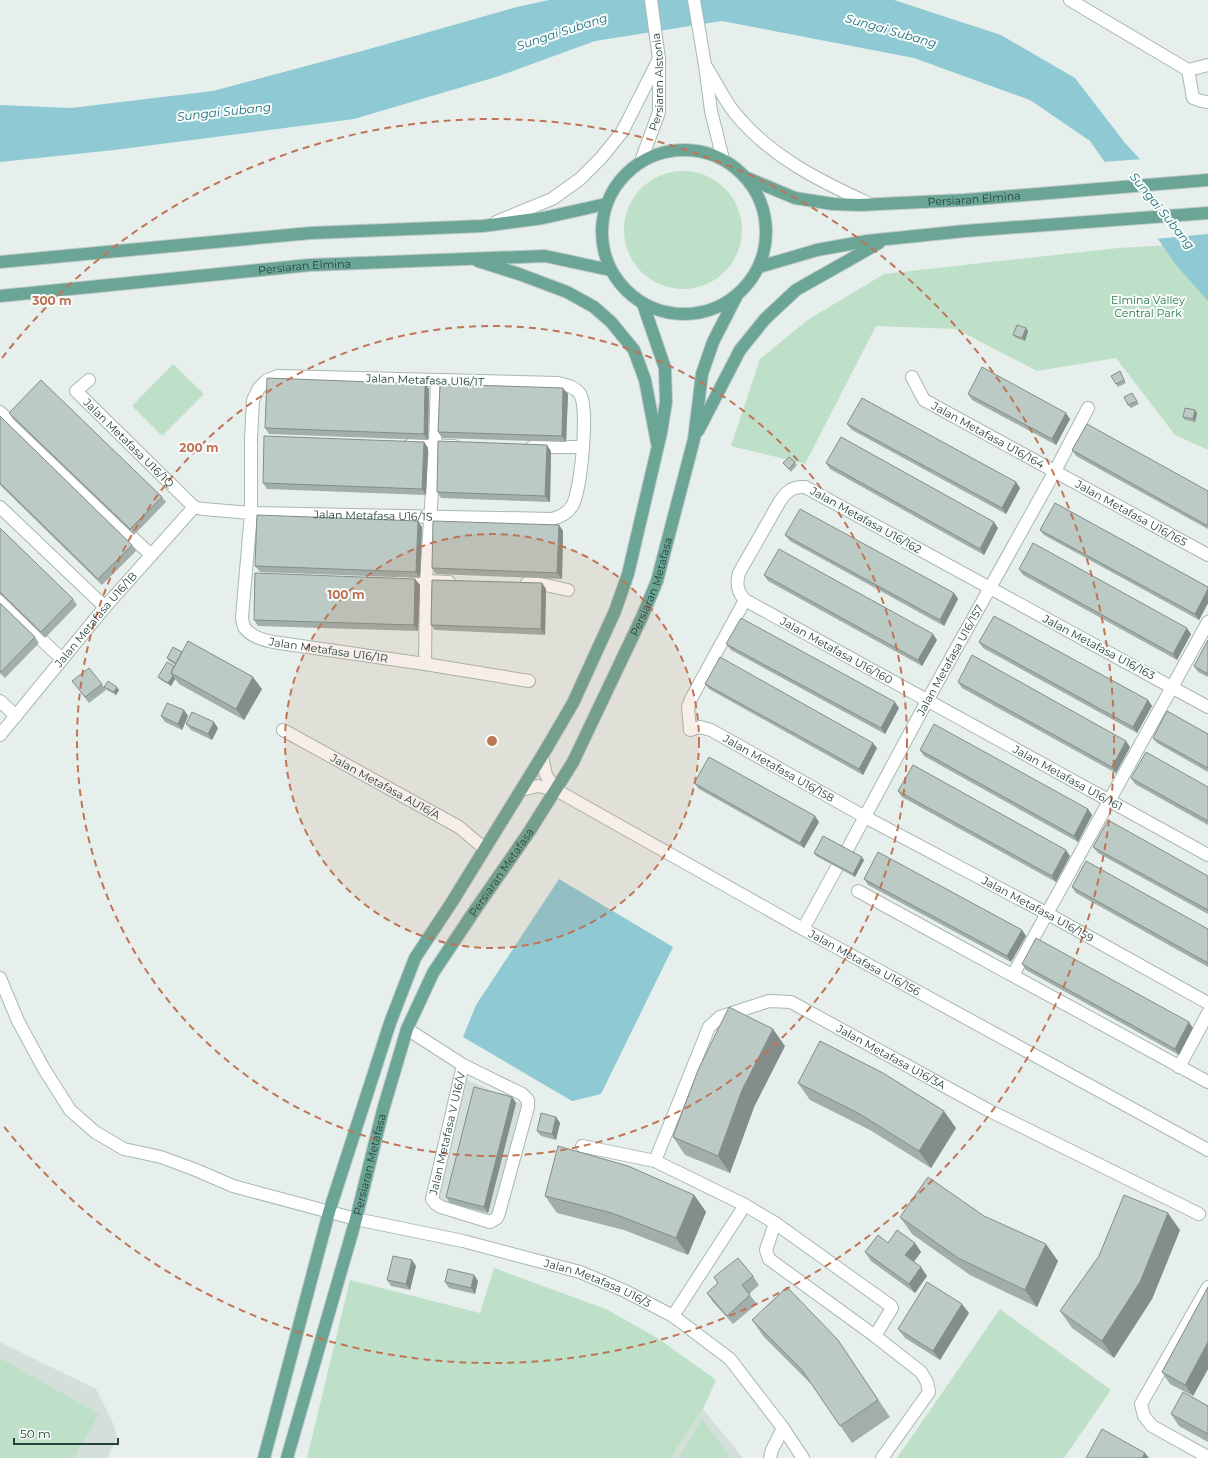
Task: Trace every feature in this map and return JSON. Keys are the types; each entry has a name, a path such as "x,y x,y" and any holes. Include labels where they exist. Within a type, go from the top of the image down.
{"main road":[{"path":"695,150 722,159 745,177 760,201 766,222 766,245 759,267 750,283 736,297 720,307 693,314 666,313 643,304 624,289 610,270 602,248 601,226 606,204 619,180 641,161 667,151 695,150"},
{"name":"Persiaran Elmina","path":"745,177 795,198 833,204 964,200 1208,180"},
{"path":"0,262 311,233 487,225 543,218 606,204"},
{"path":"759,267 817,250 867,241 964,231 1208,213"},
{"path":"694,439 740,350 765,319 796,290 886,239"},
{"name":"Persiaran Elmina","path":"0,296 310,265 545,256 610,270"},
{"path":"471,259 519,274 567,292 594,306 610,322 634,350 645,380 657,446"},
{"name":"Persiaran Metafasa","path":"288,1458 356,1219 383,1110 407,1029 433,973 556,790 573,762 642,617 657,582 694,439 702,374 713,342 736,297"},
{"name":"Persiaran Metafasa","path":"264,1458 329,1212 390,1023 415,958 452,902 573,703 616,611 628,574 666,402 665,368 643,304"}],"street":[{"name":"Persiaran Alstonia","path":"641,161 659,112 659,58 651,0"},
{"path":"694,0 711,111 722,159"},
{"path":"1070,0 1188,70 1208,65"},
{"path":"487,225 552,200 580,179 601,158 622,132 659,58"},
{"path":"705,65 734,111 760,140 790,163 823,182 870,204"},
{"path":"1188,70 1193,98 1208,102"},
{"name":"Jalan Metafasa U16/1T","path":"251,513 251,439 253,400 259,388 267,380 278,376 558,383 574,388 580,394 583,403 584,447 576,498 567,513 552,519"},
{"name":"Jalan Metafasa U16/164","path":"912,377 924,400 1055,471"},
{"name":"Jalan Metafasa U16/1Q","path":"89,380 76,391 194,506"},
{"path":"425,664 426,581 435,446 437,380"},
{"name":"Jalan Metafasa U16/157","path":"847,850 1088,408"},
{"path":"0,412 151,555"},
{"path":"251,439 266,440"},
{"path":"397,444 466,446"},
{"path":"521,447 584,447"},
{"name":"Jalan Metafasa U16/165","path":"1055,471 1208,555"},
{"name":"Jalan Metafasa U16/162","path":"746,600 741,595 736,583 739,573 780,501 785,494 796,486 806,487 990,588"},
{"name":"Jalan Metafasa U16/1S","path":"194,506 203,509 251,513 552,519"},
{"name":"Jalan Metafasa U16/1B","path":"0,735 105,607 194,506"},
{"path":"0,507 105,607"},
{"name":"Jalan Metafasa U16/1R","path":"251,513 250,576 242,617 244,627 262,640 529,681"},
{"path":"387,580 457,582"},
{"path":"518,583 541,584 568,590"},
{"name":"Jalan Metafasa U16/163","path":"990,588 1208,707"},
{"name":"Jalan Metafasa U16/160","path":"746,600 927,701"},
{"name":"Jalan Metafasa U16/158","path":"746,600 691,699 688,707 690,730 700,727 711,730 865,817"},
{"path":"0,601 62,659"},
{"path":"1013,975 1208,622"},
{"path":"0,701 16,716"},
{"name":"Jalan Metafasa U16/161","path":"927,701 1208,855"},
{"name":"Jalan Metafasa AU16/A","path":"283,730 459,827 485,848"},
{"name":"Jalan Metafasa U16/156","path":"542,756 546,775 556,790 803,929 1208,1150"},
{"path":"521,790 538,786 556,790"},
{"name":"Jalan Metafasa U16/159","path":"865,817 1048,914 1208,1003"},
{"path":"803,929 837,867"},
{"path":"858,891 1208,1082"},
{"name":"Jalan Metafasa U16/3","path":"0,978 18,1021 44,1069 70,1110 95,1132 124,1149 161,1157 233,1186 356,1219 462,1241 580,1272 625,1291 673,1316 730,1360 783,1428 803,1458"},
{"name":"Jalan Metafasa U16/3A","path":"655,1161 709,1027 720,1017 769,1001 791,1002 988,1110 1199,1214"},
{"path":"1179,1067 1208,1013"},
{"name":"Jalan Metafasa V U16/V","path":"407,1029 463,1065 522,1094 528,1100 528,1107 499,1213 497,1218 490,1222 441,1207 432,1199 463,1065"},
{"path":"582,1146 655,1161 745,1205 775,1224 891,1306 892,1308 875,1336"},
{"path":"673,1316 745,1205"},
{"path":"775,1224 766,1250 769,1259 875,1336 921,1372 927,1382 929,1392 882,1458"},
{"path":"1208,1288 1141,1404 1144,1416 1152,1426 1208,1457"},
{"path":"770,1458 772,1450 783,1428"}],"shaded area":[{"path":"466,1079 524,1105 494,1214 491,1217 442,1204 439,1200"},
{"path":"0,1342 96,1389 113,1423 117,1438 107,1458 0,1458"},
{"path":"703,1409 743,1458 671,1458"}],"green space":[{"path":"683,171 706,175 725,188 738,207 742,230 738,253 725,272 706,285 683,289 660,285 641,272 628,253 624,230 628,207 641,188 660,175"},
{"name":"Elmina Valley Central Park","path":"1208,243 1208,450 1175,435 1116,358 1037,371 956,329 876,326 805,464 731,446 760,359 809,319 884,274 1118,248"},
{"path":"173,364 204,394 162,436 132,406"},
{"path":"494,1268 606,1309 659,1339 716,1380 703,1409 671,1458 307,1458 350,1280 480,1313"},
{"path":"1000,1309 1111,1390 1064,1458 897,1458"},
{"path":"0,1358 99,1414 74,1458 0,1458"},
{"path":"702,1419 731,1458 678,1458"}],"water":[{"name":"Sungai Subang","path":"549,0 894,0 1001,35 1075,78 1125,143 1208,232 1208,301 1176,265 1090,141 1030,100 914,58 722,21 595,41 496,77 354,119 114,150 0,162 0,105 71,108 213,91 517,7"},
{"path":"559,879 673,947 601,1094 572,1101 463,1037 476,1005"}],"pier":[{"path":"1143,159 1208,229 1208,234 1155,239 1102,162"}],"building":[{"path":"1017,325 1026,328 1022,338 1013,335"},
{"path":"982,367 1066,413 1052,439 968,394"},
{"path":"1120,371 1124,380 1116,384 1111,376"},
{"path":"267,378 425,384 424,434 265,428"},
{"path":"41,380 162,497 130,529 9,413"},
{"path":"440,384 563,388 562,436 438,432"},
{"path":"1132,393 1137,401 1128,405 1124,397"},
{"path":"862,398 1016,482 1002,508 847,424"},
{"path":"1185,408 1195,410 1193,419 1183,417"},
{"path":"0,416 132,545 98,579 0,483"},
{"path":"1087,424 1208,491 1208,526 1072,450"},
{"path":"264,436 424,442 422,489 263,483"},
{"path":"841,437 994,522 980,549 826,463"},
{"path":"438,441 547,445 545,496 437,492"},
{"path":"789,457 795,462 789,469 783,463"},
{"path":"1055,503 1208,587 1195,614 1040,530"},
{"path":"800,509 954,593 940,620 785,535"},
{"path":"257,515 418,521 416,572 255,566"},
{"path":"433,521 559,525 557,573 432,568"},
{"path":"0,528 73,599 41,632 0,592"},
{"path":"1033,543 1187,628 1173,654 1019,569"},
{"path":"779,549 933,634 918,660 764,575"},
{"path":"255,573 415,579 414,625 254,620"},
{"path":"432,580 542,583 541,629 431,625"},
{"path":"0,603 35,637 1,672 0,672"},
{"path":"994,616 1148,700 1133,727 979,642"},
{"path":"741,618 895,702 881,728 726,644"},
{"path":"1208,640 1208,674 1194,666"},
{"path":"188,641 253,677 236,709 171,673"},
{"path":"173,647 182,652 176,663 167,658"},
{"path":"972,655 1126,741 1112,767 958,682"},
{"path":"720,657 873,743 859,769 705,684"},
{"path":"167,662 174,666 171,673 173,676 168,683 158,677"},
{"path":"89,668 102,684 85,697 72,681"},
{"path":"108,681 117,687 114,692 104,687"},
{"path":"167,703 184,710 178,724 161,716"},
{"path":"1167,711 1208,734 1208,768 1153,738"},
{"path":"192,712 214,722 208,734 186,724"},
{"path":"934,724 1088,809 1074,836 920,750"},
{"path":"1146,752 1208,787 1208,821 1131,778"},
{"path":"709,757 815,816 800,843 694,783"},
{"path":"913,765 1066,850 1052,876 898,791"},
{"path":"1108,820 1208,876 1208,910 1093,847"},
{"path":"823,836 862,857 853,874 814,853"},
{"path":"878,852 1022,930 1007,956 864,879"},
{"path":"1086,861 1208,929 1208,963 1072,887"},
{"path":"1036,938 1189,1022 1175,1049 1022,964"},
{"path":"729,1007 773,1029 742,1090 718,1156 673,1137 698,1070"},
{"path":"820,1041 883,1073 944,1111 919,1151 858,1113 798,1083"},
{"path":"474,1087 512,1097 484,1207 446,1197"},
{"path":"541,1113 556,1117 552,1134 537,1131"},
{"path":"558,1146 628,1166 694,1195 676,1238 612,1213 545,1196"},
{"path":"928,1177 984,1216 1046,1244 1025,1290 958,1258 900,1217"},
{"path":"1124,1195 1168,1213 1140,1282 1102,1341 1060,1311 1099,1256"},
{"path":"897,1230 915,1243 905,1255 921,1267 909,1284 865,1252 878,1235 888,1243"},
{"path":"393,1256 412,1260 406,1284 387,1280"},
{"path":"738,1258 753,1276 742,1285 750,1295 727,1316 707,1293 718,1283 714,1277"},
{"path":"448,1269 474,1275 471,1288 445,1282"},
{"path":"927,1282 962,1304 933,1351 898,1329"},
{"path":"787,1287 838,1340 878,1400 840,1426 802,1370 752,1320"},
{"path":"1208,1287 1208,1342 1185,1385 1162,1372"},
{"path":"1183,1392 1208,1406 1208,1434 1171,1414"},
{"path":"1102,1429 1145,1453 1142,1458 1086,1458"}]}
